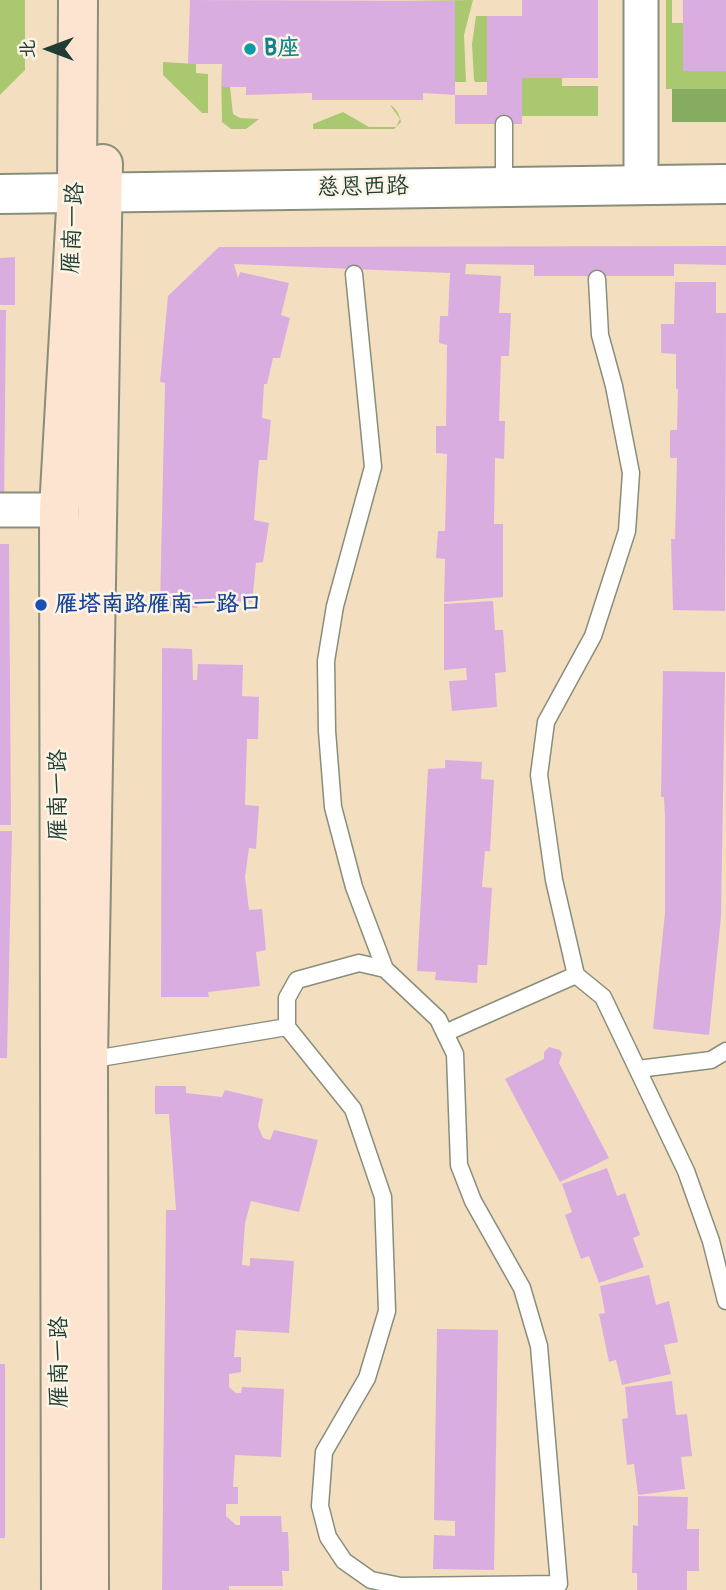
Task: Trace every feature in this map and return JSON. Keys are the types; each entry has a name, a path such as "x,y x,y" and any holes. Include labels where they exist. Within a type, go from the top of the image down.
{"main road":[{"name":"雁南一路","path":"78,0 90,192 89,1590"},
{"name":"雁南一路","path":"61,1590 59,510 90,192 103,0"}],"street":[{"path":"641,0 641,185"},
{"name":"慈恩西路","path":"0,194 726,184"},
{"path":"0,510 59,510"}],"lane":[{"path":"504,124 504,187"},
{"path":"354,274 373,467 335,606 326,661 327,732 333,807 354,887 385,969 438,1019 455,1054 459,1165 473,1201 522,1288 538,1346 559,1584 401,1586 371,1580 344,1561 328,1537 320,1506 324,1452 367,1378 387,1311 383,1198 353,1109 287,1027 287,998 297,980 359,963 385,969"},
{"path":"597,279 600,335 614,386 631,473 627,530 593,636 546,722 540,775 554,880 576,975 603,997 687,1171 711,1241 726,1301"},
{"path":"445,1033 576,975"},
{"path":"88,1060 287,1027"},
{"path":"638,1069 711,1060 726,1051"}],"green space":[{"path":"0,0 25,0 25,70 0,95"},
{"path":"473,0 464,35 466,82 455,82 455,1 403,1"},
{"path":"666,0 672,0 672,23 683,23 683,71 726,71 726,89 666,89"},
{"path":"476,16 487,16 487,82 475,82 474,79 472,44"},
{"path":"163,62 196,64 196,73 208,74 208,113 202,113 163,75"},
{"path":"221,64 222,86 230,87 233,114 240,118 259,119 246,129 231,129 222,122"},
{"path":"522,78 562,78 562,86 598,86 598,116 522,116"},
{"path":"672,89 726,89 726,122 672,122"},
{"path":"343,112 369,127 396,127 313,129 313,124"}],"building":[{"path":"190,0 455,1 455,95 423,93 423,100 312,100 312,93 246,95 246,87 222,87 222,64 188,64"},
{"path":"522,0 598,0 598,78 522,78 522,124 455,124 455,95 487,95 487,16 522,16"},
{"path":"683,0 726,0 726,71 683,71"},
{"path":"726,246 726,265 674,264 674,276 534,276 534,265 466,264 465,274 501,276 499,313 511,313 509,356 501,356 499,421 505,421 504,459 495,458 494,524 503,524 503,597 444,602 445,559 436,558 438,531 445,531 447,454 436,453 436,426 446,426 447,345 439,343 440,316 448,316 450,273 234,264 238,278 240,272 289,283 281,315 290,318 280,358 273,358 267,384 264,384 262,418 271,420 267,460 259,460 254,520 269,523 263,562 256,563 252,602 201,599 197,608 160,605 165,383 160,382 168,296 219,247"},
{"path":"15,257 15,305 0,305 0,258"},
{"path":"675,282 716,282 716,313 726,313 725,611 673,610 671,539 675,539 677,458 670,458 670,430 677,430 678,389 676,354 661,353 661,324 674,324"},
{"path":"0,310 6,310 4,509 0,509"},
{"path":"0,544 9,544 11,825 0,825"},
{"path":"493,601 495,630 503,630 506,672 495,673 497,707 452,711 449,681 467,680 466,668 444,670 444,604"},
{"path":"162,648 192,649 193,680 197,680 198,664 243,665 242,696 259,697 258,739 247,739 245,805 259,806 256,849 249,848 245,877 249,910 262,909 266,950 256,952 260,986 208,992 209,997 161,997"},
{"path":"663,671 725,672 721,917 709,1035 653,1029 665,913 665,818 664,797 661,797"},
{"path":"445,760 482,762 481,779 494,780 490,851 485,851 482,887 492,888 487,965 478,965 477,983 435,980 436,972 417,971 428,769 445,768"},
{"path":"0,831 12,831 7,1058 0,1058"},
{"path":"549,1047 560,1050 562,1054 559,1063 609,1158 560,1182 505,1079 544,1059 544,1052"},
{"path":"155,1086 186,1086 186,1093 222,1097 225,1090 263,1099 258,1126 263,1138 270,1140 274,1130 318,1140 299,1212 251,1201 245,1223 242,1265 250,1266 250,1258 294,1261 289,1333 236,1330 234,1357 241,1357 241,1372 229,1374 229,1387 236,1393 241,1393 242,1387 284,1389 281,1457 235,1455 233,1487 238,1487 238,1504 226,1504 226,1516 236,1525 240,1525 240,1516 281,1516 282,1532 288,1532 289,1556 289,1571 282,1571 283,1586 229,1586 229,1590 162,1590 166,1210 176,1210 169,1114 155,1114"},
{"path":"607,1168 617,1196 625,1193 640,1235 633,1238 644,1267 599,1283 589,1256 581,1259 565,1215 572,1212 562,1184"},
{"path":"649,1275 656,1305 669,1301 678,1342 664,1345 671,1374 622,1385 616,1360 609,1362 599,1314 605,1313 600,1286"},
{"path":"437,1329 498,1330 494,1570 433,1569 434,1535 455,1536 455,1521 434,1520"},
{"path":"0,1364 5,1364 5,1538 0,1538"},
{"path":"672,1381 676,1415 687,1414 692,1456 681,1457 685,1489 638,1495 634,1464 627,1465 622,1419 628,1418 625,1387"},
{"path":"638,1496 688,1497 687,1529 699,1529 699,1571 687,1571 687,1590 637,1590 637,1573 632,1573 633,1525 638,1526"}],"place":[{"name":"B座","path":"250,49"},
{"name":"雁塔南路雁南一路口","path":"41,605"}]}
